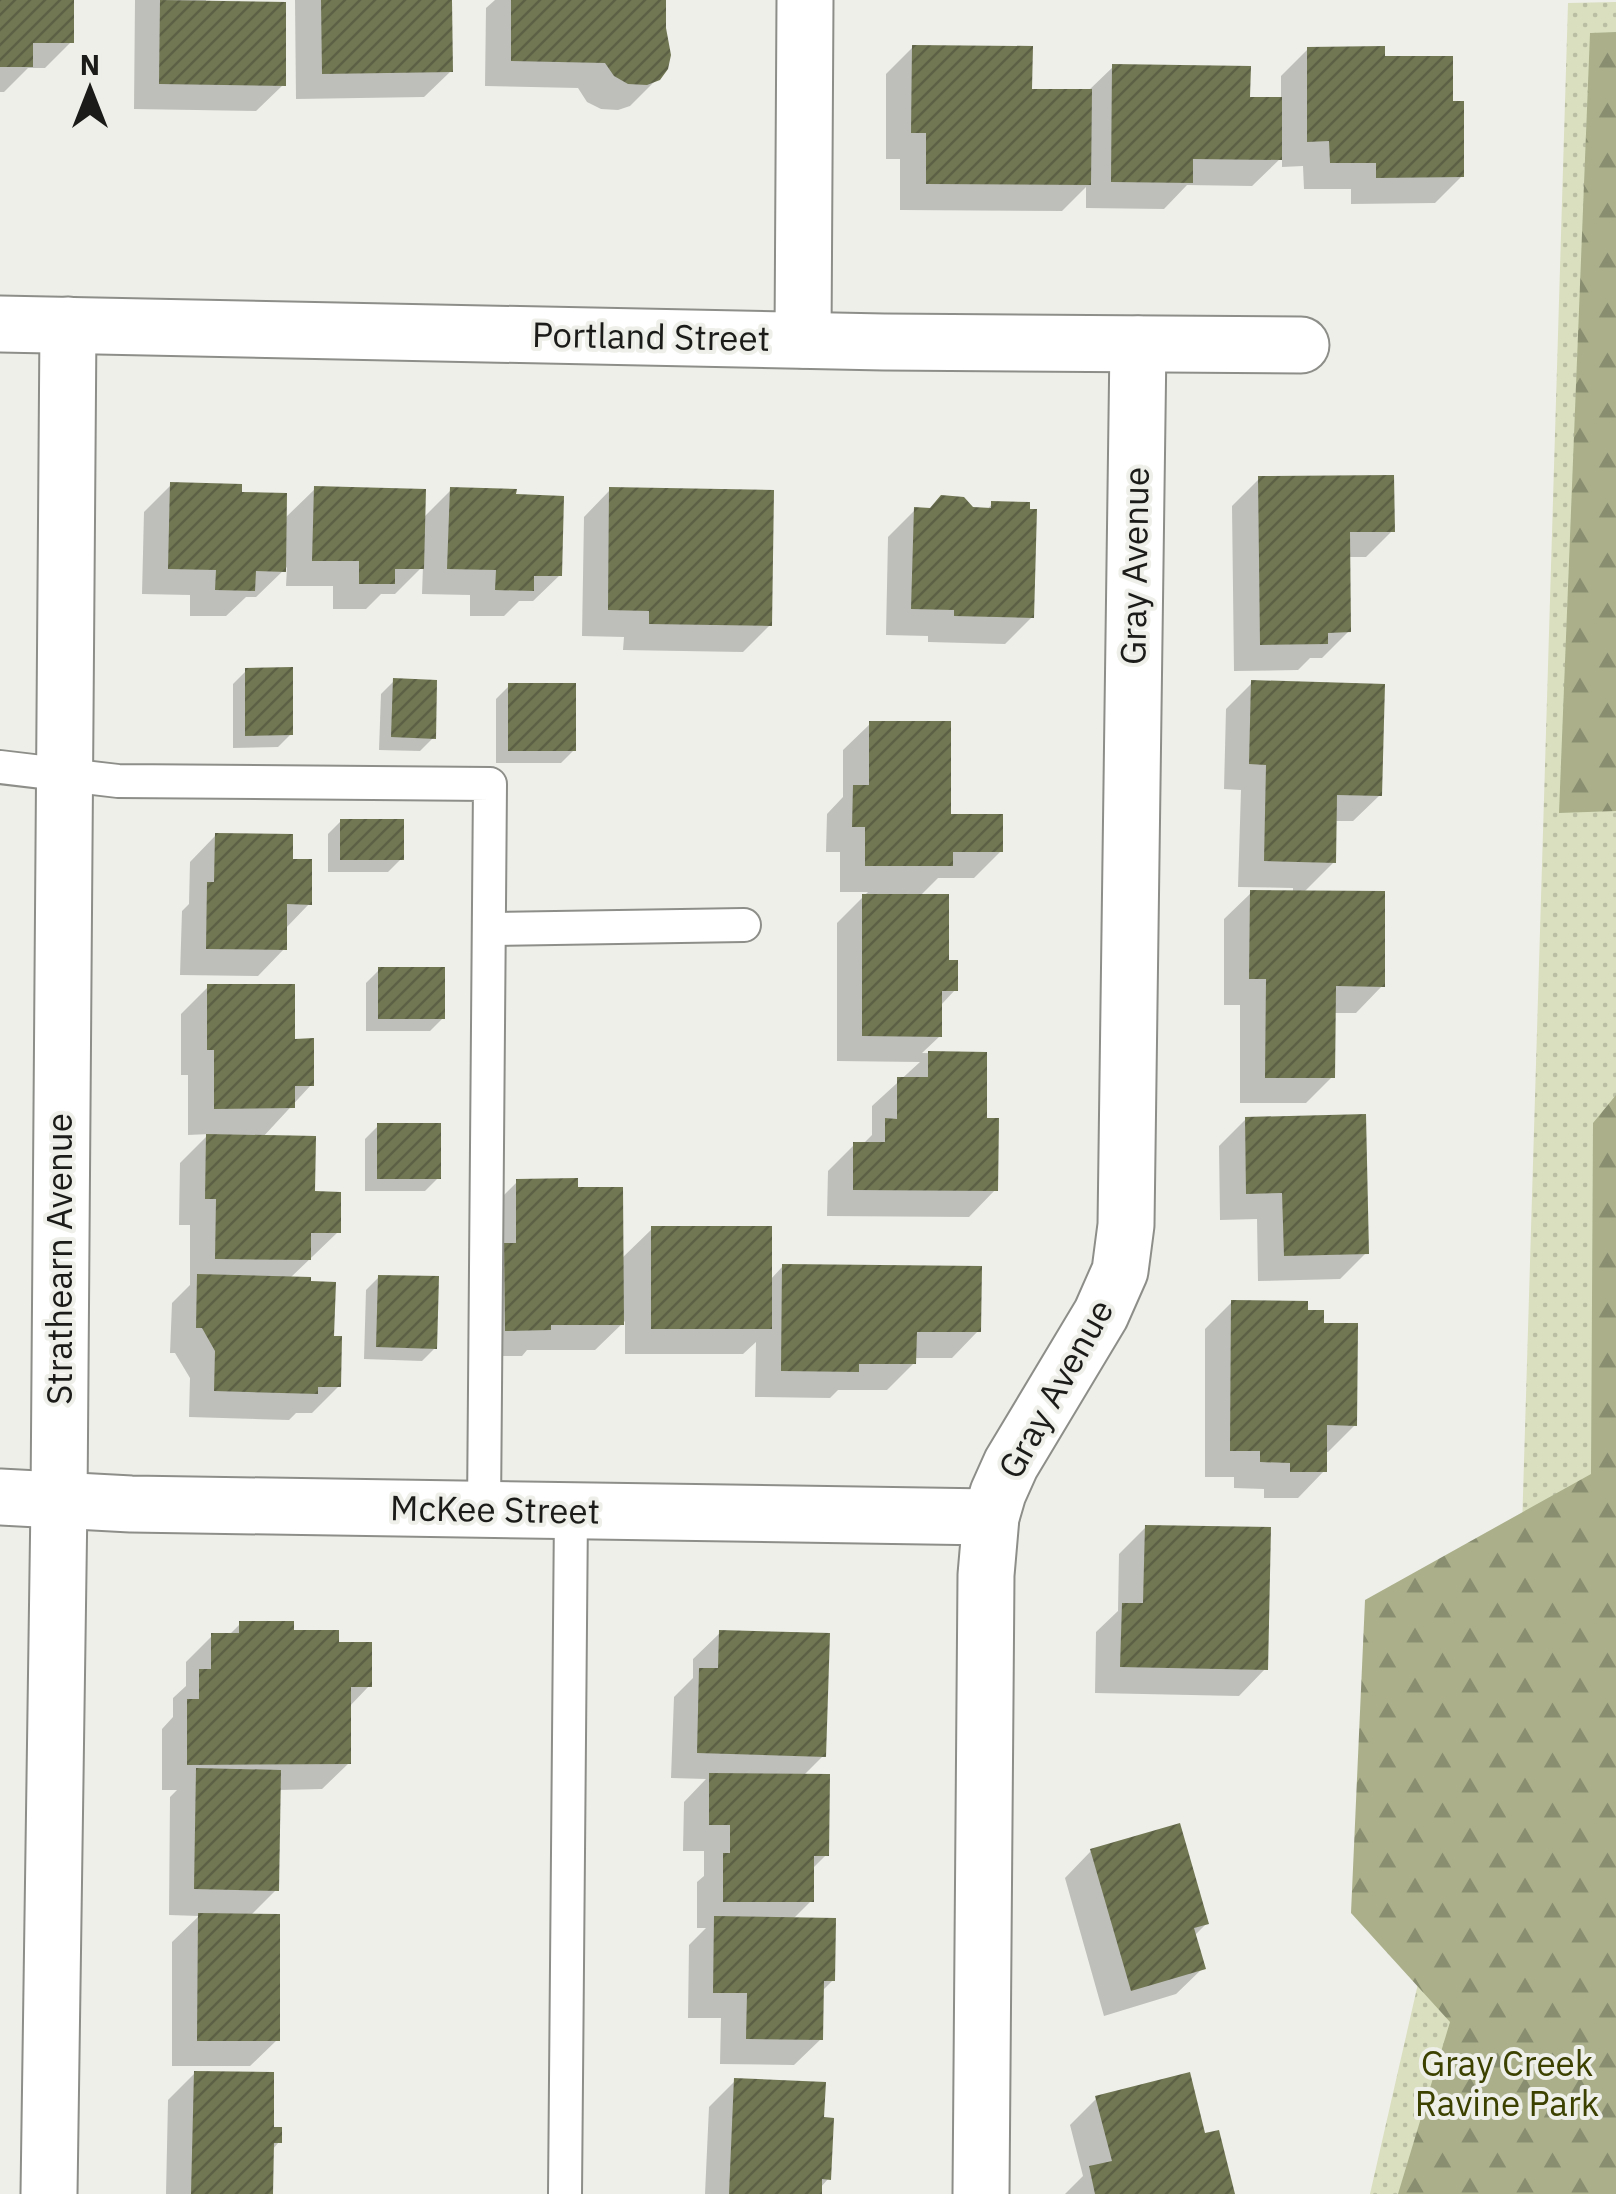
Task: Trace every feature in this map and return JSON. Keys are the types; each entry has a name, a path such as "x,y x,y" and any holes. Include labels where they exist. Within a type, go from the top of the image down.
{"street":[{"path":"802,340 805,0"},
{"name":"Portland Street","path":"0,324 802,340 1301,345"},
{"name":"Strathearn Avenue","path":"49,2194 68,325"},
{"name":"Gray Avenue","path":"980,2194 986,1575 991,1517 1011,1464 1100,1314 1120,1271 1126,1226 1138,344"},
{"name":"McKee Street","path":"0,1497 58,1502 991,1517"}],"lane":[{"path":"0,766 118,780 490,784 484,1510"},
{"path":"490,929 744,925"},
{"path":"565,2194 571,1511"}],"green space":[{"name":"Gray Creek Ravine Park","path":"1616,2 1616,2194 1370,2194 1522,1528 1568,3"},
{"path":"1616,32 1616,811 1559,813 1590,33"},
{"path":"1616,1095 1616,2194 1398,2194 1450,2022 1351,1913 1365,1600 1591,1474 1593,1123"}],"building":[{"path":"0,0 74,0 74,43 33,43 33,67 0,67"},
{"path":"160,0 286,2 286,86 159,84"},
{"path":"321,0 452,0 453,72 322,74"},
{"path":"511,0 666,0 671,55 668,69 660,80 647,85 628,84 614,76 605,63 511,61"},
{"path":"912,45 1033,46 1032,89 1092,89 1091,185 926,184 926,133 911,133"},
{"path":"1385,46 1385,56 1453,56 1453,101 1464,101 1464,177 1376,178 1376,163 1330,163 1329,141 1307,142 1307,47"},
{"path":"1112,64 1251,66 1250,97 1282,97 1282,160 1193,159 1193,183 1111,182"},
{"path":"1394,475 1395,532 1350,532 1351,632 1328,633 1328,644 1260,645 1258,476"},
{"path":"170,482 242,484 242,492 287,493 286,572 256,571 255,591 215,590 216,570 168,569"},
{"path":"314,486 426,489 424,569 395,569 395,584 359,584 359,561 312,561"},
{"path":"450,487 517,489 516,494 564,496 562,576 534,576 534,591 495,590 496,570 447,569"},
{"path":"609,487 774,490 772,626 649,624 649,611 608,610"},
{"path":"941,495 964,497 973,507 991,508 991,501 1030,502 1030,509 1037,509 1034,618 954,616 954,610 911,609 914,507 930,508"},
{"path":"293,667 293,735 245,736 245,668"},
{"path":"393,678 437,680 436,739 391,737"},
{"path":"1251,680 1385,684 1382,796 1337,795 1336,863 1264,861 1266,765 1249,764"},
{"path":"508,683 576,683 576,751 508,751"},
{"path":"869,721 951,721 951,814 1003,814 1003,852 953,852 953,866 865,866 865,827 852,827 853,785 869,785"},
{"path":"340,819 404,819 404,860 340,860"},
{"path":"215,833 293,834 293,859 312,859 312,905 287,904 287,950 206,949 207,882 214,882"},
{"path":"1250,890 1385,891 1385,987 1336,986 1335,1078 1265,1078 1266,979 1249,979"},
{"path":"862,894 949,894 949,960 958,960 958,991 942,991 942,1037 862,1036"},
{"path":"378,967 445,967 445,1019 378,1019"},
{"path":"207,984 295,984 295,1039 314,1038 314,1086 295,1086 295,1108 214,1109 214,1050 207,1050"},
{"path":"928,1051 987,1052 987,1118 999,1118 998,1191 853,1190 853,1142 885,1142 885,1118 897,1119 897,1077 928,1077"},
{"path":"1366,1114 1369,1254 1284,1256 1282,1193 1246,1194 1245,1117"},
{"path":"377,1123 441,1123 441,1179 377,1179"},
{"path":"206,1134 316,1136 315,1191 341,1192 341,1233 311,1233 311,1260 215,1259 216,1199 205,1199"},
{"path":"578,1178 578,1187 623,1187 624,1325 551,1325 551,1330 505,1331 504,1243 516,1243 516,1179"},
{"path":"651,1226 772,1226 772,1329 651,1329"},
{"path":"782,1264 982,1266 981,1332 917,1332 916,1364 859,1364 859,1372 781,1371"},
{"path":"197,1274 311,1277 311,1281 336,1282 334,1336 342,1336 341,1387 318,1387 318,1394 214,1391 215,1351 202,1328 196,1328"},
{"path":"378,1275 439,1276 437,1349 376,1347"},
{"path":"1231,1300 1308,1301 1308,1310 1324,1310 1324,1323 1358,1323 1357,1426 1327,1425 1327,1472 1290,1472 1290,1463 1260,1462 1260,1451 1230,1451"},
{"path":"1145,1525 1271,1527 1268,1670 1120,1667 1122,1603 1143,1603"},
{"path":"239,1621 294,1621 294,1630 339,1630 339,1642 372,1642 372,1687 351,1687 351,1764 187,1765 187,1699 199,1699 199,1669 211,1669 211,1633 239,1633"},
{"path":"719,1630 830,1633 826,1757 697,1753 699,1668 718,1668"},
{"path":"196,1768 281,1770 279,1891 194,1889"},
{"path":"709,1773 830,1774 829,1856 814,1856 814,1902 723,1902 723,1853 730,1853 730,1825 709,1825"},
{"path":"1180,1823 1209,1924 1194,1928 1206,1969 1131,1991 1090,1849"},
{"path":"198,1913 280,1914 280,2041 197,2041"},
{"path":"714,1916 836,1918 835,1981 824,1981 823,2040 746,2039 747,1993 713,1993"},
{"path":"194,2071 274,2072 274,2127 282,2127 282,2143 274,2143 273,2194 191,2194"},
{"path":"1190,2072 1205,2133 1219,2130 1235,2194 1095,2194 1089,2166 1112,2161 1095,2096"},
{"path":"734,2078 826,2082 824,2117 834,2118 831,2180 822,2179 822,2194 729,2194"}]}
